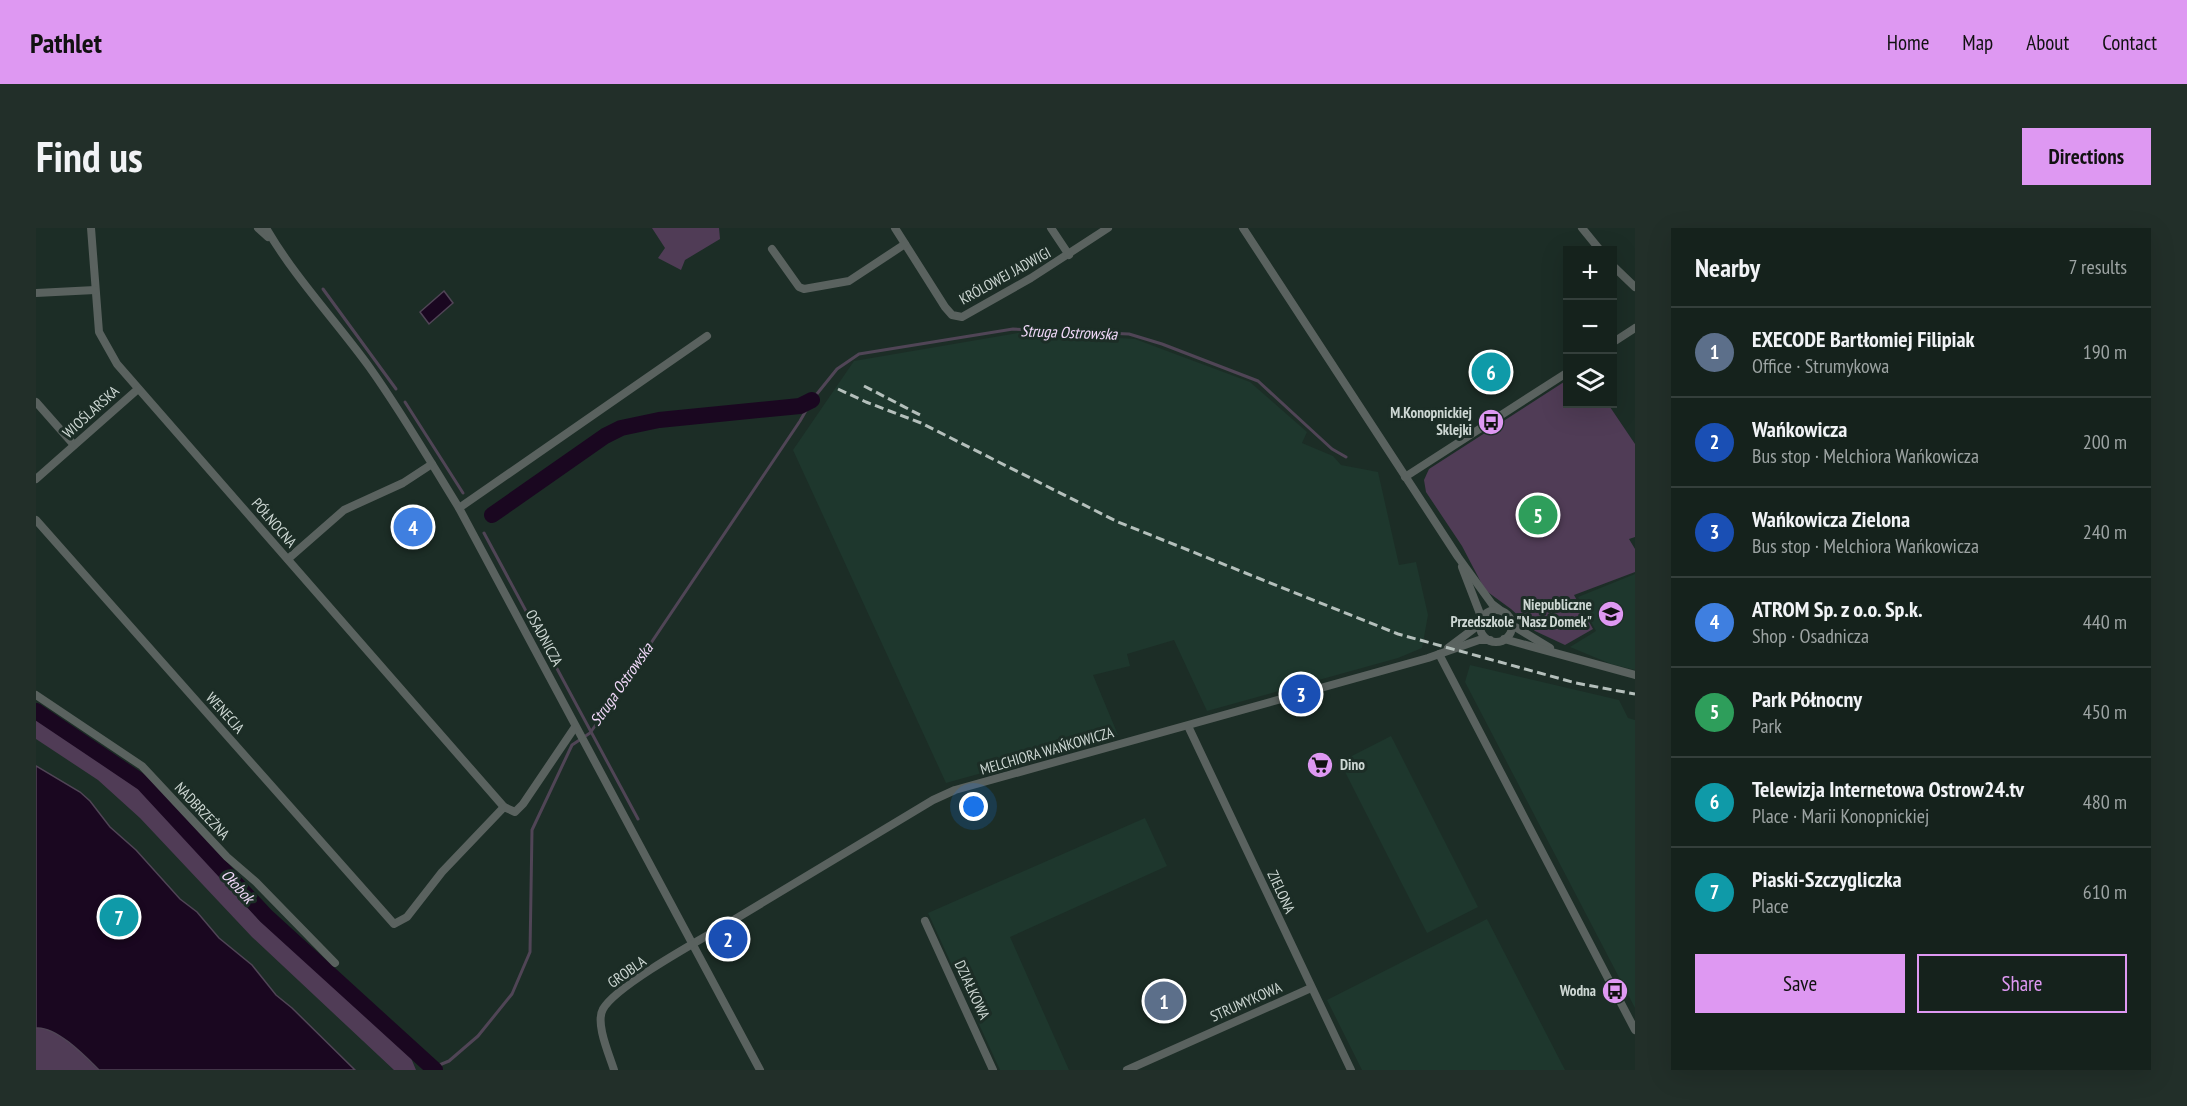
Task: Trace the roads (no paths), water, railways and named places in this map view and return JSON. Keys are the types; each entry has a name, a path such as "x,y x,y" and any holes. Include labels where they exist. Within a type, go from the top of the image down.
{"street":[{"name":"PÓŁNOCNA","path":"91,228 99,332 117,364 504,807"},
{"name":"OSADNICZA","path":"258,228 272,239"},
{"name":"OSADNICZA","path":"266,228 370,368 459,508 760,1070"},
{"path":"772,249 799,287 804,290 849,281 905,244 895,228"},
{"path":"1051,228 1069,255"},
{"name":"KRÓLOWEJ JADWIGI","path":"905,244 945,307 952,315 962,317 1069,255 1108,228"},
{"path":"1243,228 1458,557 1492,604 1508,616 1512,625 1559,653 1578,661 1635,675"},
{"path":"1582,228 1597,246"},
{"path":"1617,270 1635,287"},
{"path":"36,293 95,290"},
{"path":"1617,340 1635,328"},
{"path":"459,508 706,336"},
{"path":"1406,477 1563,375"},
{"name":"WIOŚLARSKA","path":"36,479 138,388"},
{"path":"36,402 74,445"},
{"path":"288,559 344,510 403,483 432,464"},
{"name":"WENECJA","path":"36,520 394,924 407,917 442,872 504,807"},
{"path":"1458,557 1481,621 1482,633 1490,640 1499,641 1509,635 1512,625"},
{"path":"1481,621 1490,611 1500,610"},
{"name":"MELCHIORA WAŃKOWICZA","path":"1439,654 1481,621"},
{"path":"1504,639 1559,653"},
{"name":"MELCHIORA WAŃKOWICZA","path":"693,945 933,800 955,790 1188,726 1439,654 1479,640 1490,640"},
{"path":"1439,654 1635,1029"},
{"name":"NADBRZEŻNA","path":"36,694 142,766 228,857 256,882 335,963"},
{"name":"ZIELONA","path":"1188,726 1351,1070"},
{"path":"504,807 515,812 523,804 575,727"},
{"name":"DZIAŁKOWA","path":"925,921 993,1070"},
{"name":"GROBLA","path":"614,1070 599,1018 603,1008 648,972 693,945"},
{"name":"STRUMYKOWA","path":"1127,1070 1311,988"}],"waterway":[{"path":"323,289 396,389"},
{"name":"Struga Ostrowska","path":"432,1068 449,1061 478,1036 512,994 530,952 532,830 572,745 590,733 600,719 812,400 837,369 859,354 1013,329 1129,334 1162,344 1258,381 1332,449 1346,457"},
{"name":"Struga Ostrowska","path":"492,515 605,436 621,428 659,420 800,406 812,400"},
{"path":"405,402 463,493"},
{"path":"484,533 638,819"},
{"name":"Ołobok","path":"36,711 143,783 266,916 435,1070"}],"railway":[{"path":"864,386 922,416"},
{"path":"838,389 921,423 1118,522 1398,634 1576,683 1635,694"}],"place":[{"name":"Telewizja Internetowa Ostrow24.tv","path":"1491,372"},
{"name":"M.Konopnickiej Sklejki","path":"1491,422"},
{"name":"Park Północny","path":"1538,515"},
{"name":"ATROM Sp. z o.o. Sp.k.","path":"413,527"},
{"name":"Niepubliczne Przedszkole \"Nasz Domek\"","path":"1611,614"},
{"name":"Wańkowicza Zielona","path":"1301,694"},
{"name":"Dino","path":"1320,765"},
{"name":"Piaski-Szczygliczka","path":"119,917"},
{"name":"Wańkowicza","path":"728,939"},
{"name":"Wodna","path":"1615,991"},
{"name":"EXECODE Bartłomiej Filipiak","path":"1164,1001"}]}
